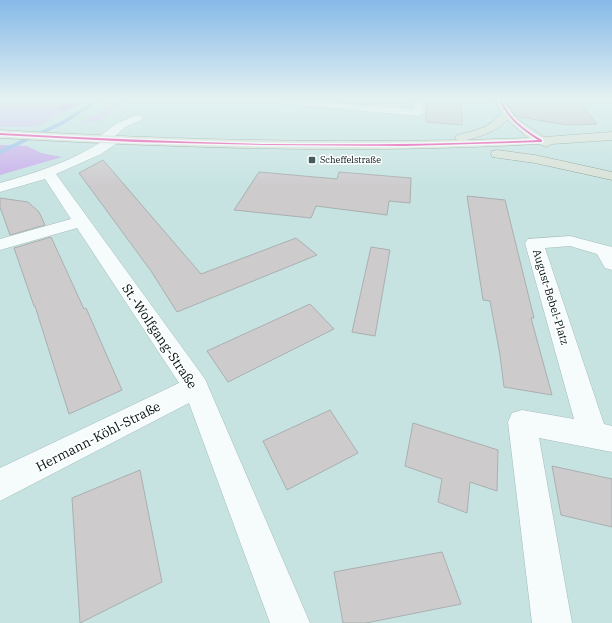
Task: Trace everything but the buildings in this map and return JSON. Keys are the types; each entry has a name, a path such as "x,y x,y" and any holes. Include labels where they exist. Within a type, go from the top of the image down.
{"main road":[{"path":"429,145 471,136 488,129"},
{"path":"525,129 542,141 580,161 612,175"},
{"path":"0,134 109,140 253,145 388,146 542,141 612,136"},
{"path":"388,146 518,156 612,175"}],"street":[{"path":"0,188 48,173 96,151 109,140 118,129"},
{"name":"St.-Wolfgang-Straße","path":"48,173 196,387 290,623"},
{"path":"0,245 82,221"},
{"name":"August-Bebel-Platz","path":"552,623 522,422 602,437 534,243 570,241 605,250 612,264"},
{"name":"Hermann-Köhl-Straße","path":"0,485 196,387"}],"shaded area":[{"path":"0,145 27,146 41,153 62,157 0,175"}],"waterway":[{"path":"0,152 49,129"}],"transit line":[{"path":"524,129 541,141"},
{"path":"0,134 135,141 270,145 405,145 541,141"}],"place":[{"name":"Scheffelstraße","path":"312,160"}]}
